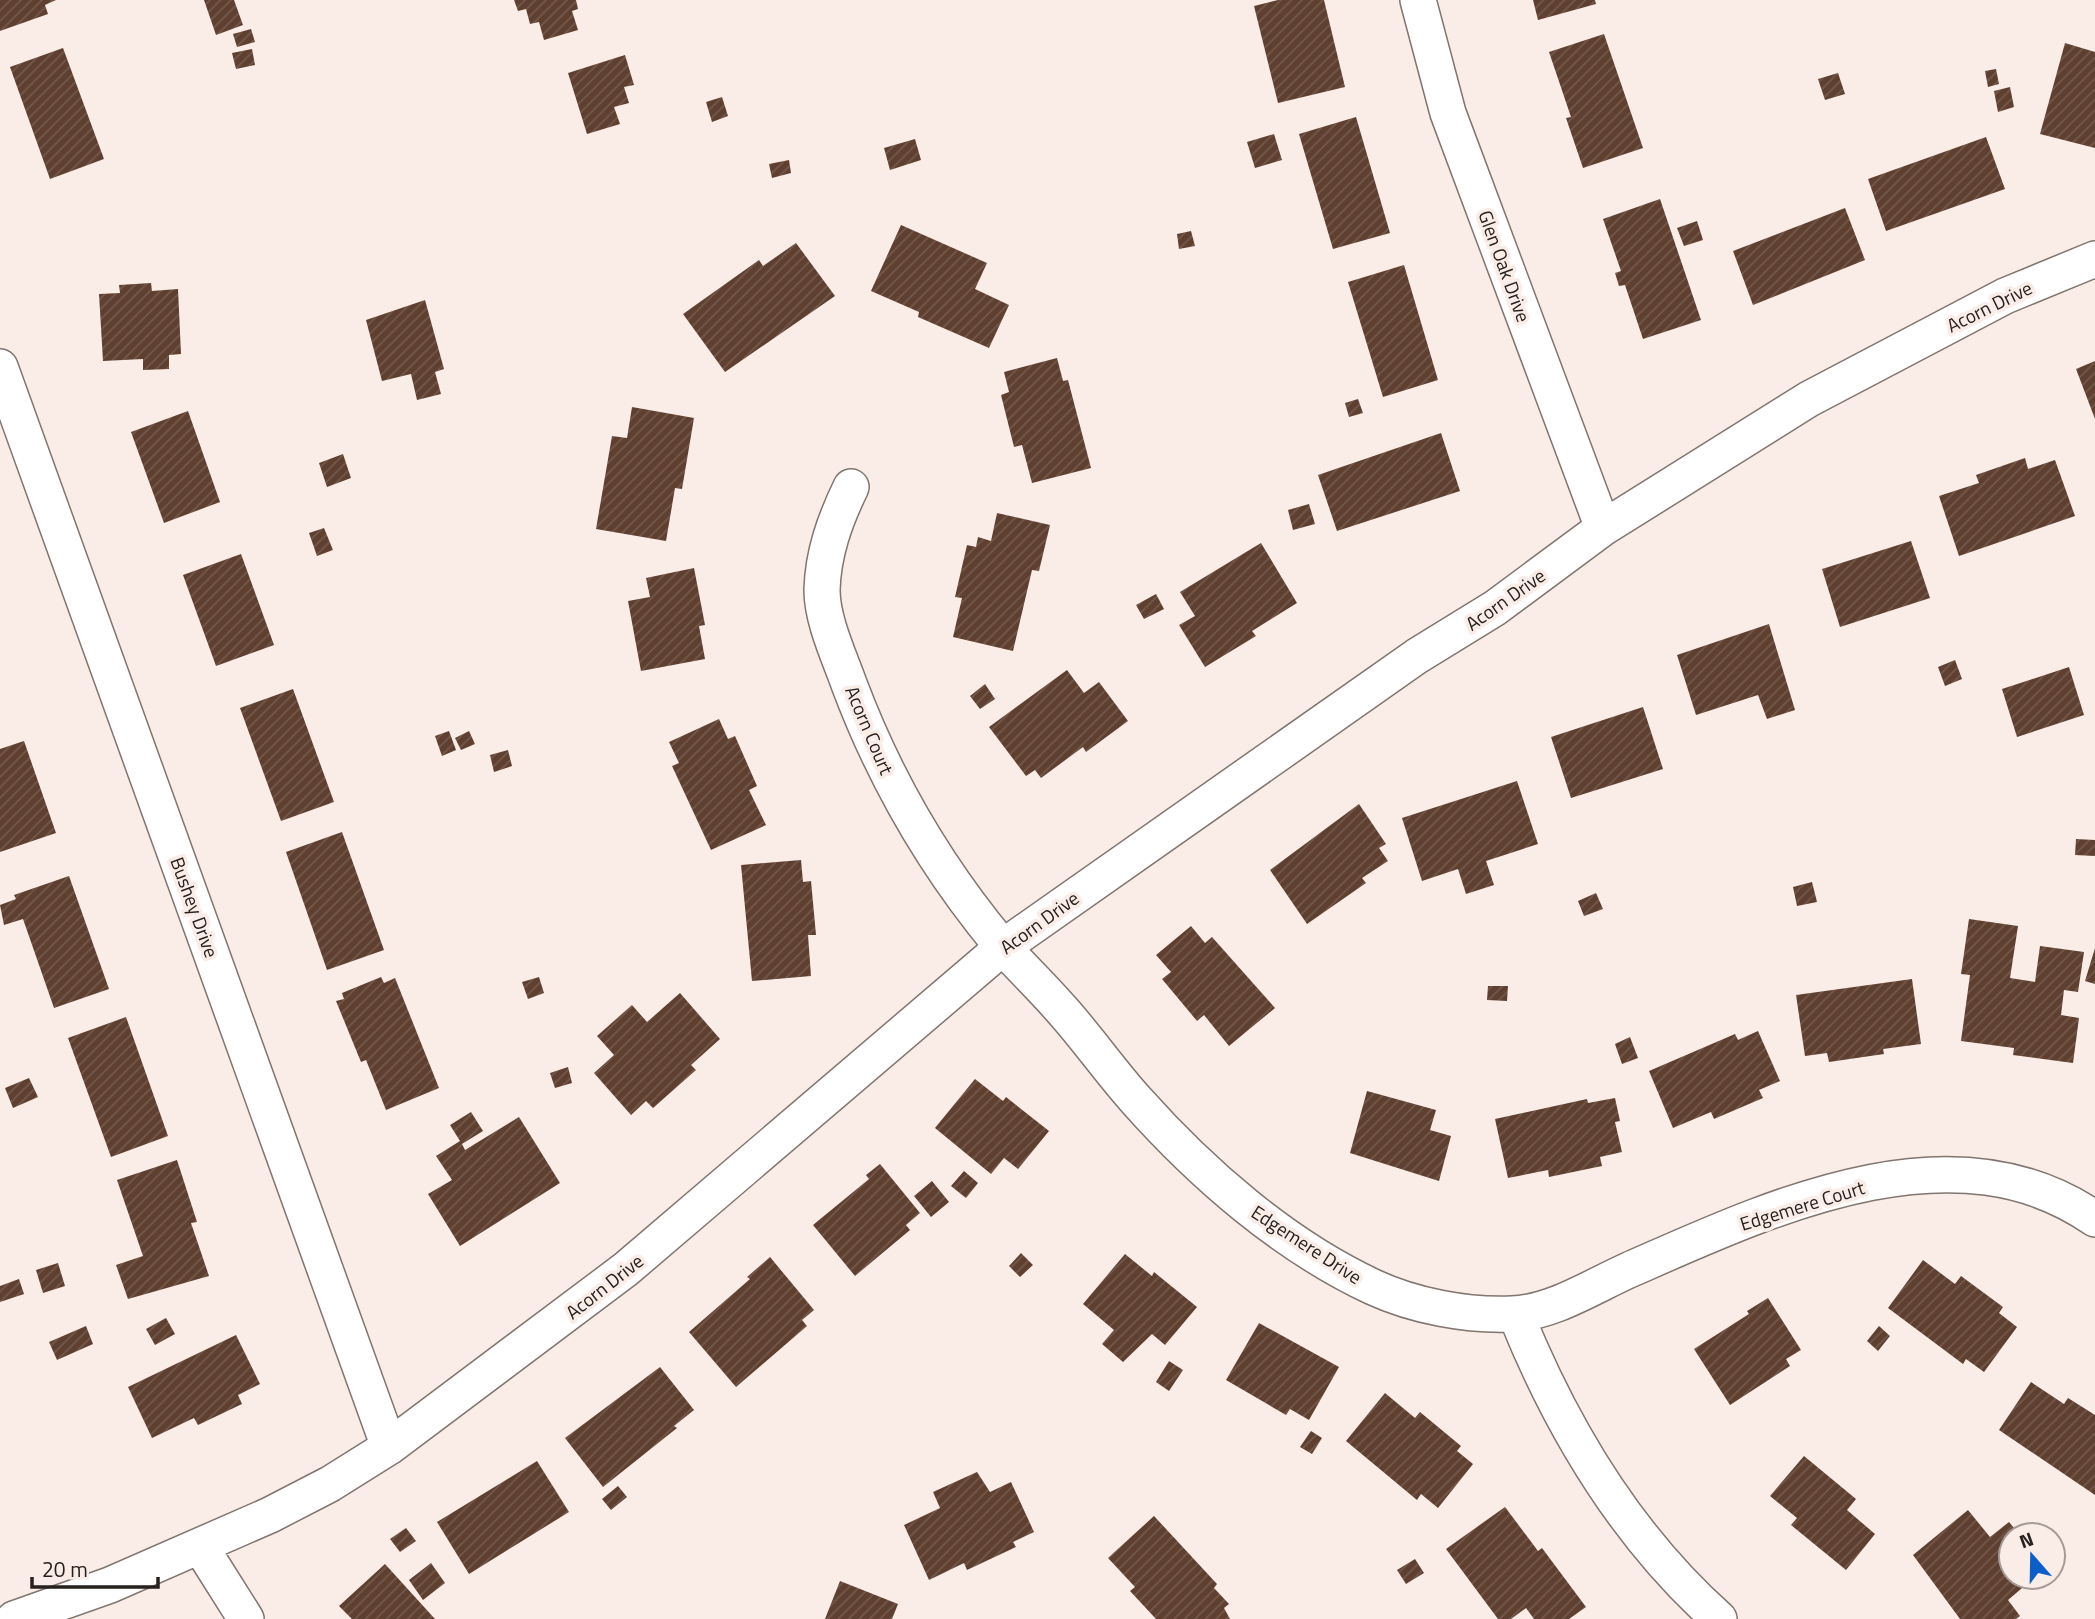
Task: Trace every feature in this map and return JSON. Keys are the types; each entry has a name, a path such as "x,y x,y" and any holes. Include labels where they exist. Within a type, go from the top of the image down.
{"street":[{"name":"Glen Oak Drive","path":"1418,0 1448,113 1603,528"},
{"name":"Acorn Drive","path":"14,1619 110,1585 200,1546 330,1484 389,1447 626,1269 1003,947 1407,664 1496,608 1603,528 1809,399 2005,296 2095,260"},
{"name":"Bushey Drive","path":"0,367 389,1447"},
{"name":"Acorn Court","path":"851,487 831,529 822,593 841,662 864,722 924,840 1003,947"},
{"name":"Edgemere Drive","path":"1003,947 1064,1012 1137,1101 1194,1160 1261,1216 1336,1267 1409,1301 1462,1311 1516,1315"},
{"name":"Edgemere Court","path":"1516,1315 1558,1302 1695,1241 1811,1198 1906,1177 1957,1175 1996,1178 2062,1199 2095,1219"},
{"path":"1516,1315 1540,1374 1599,1480 1647,1543 1719,1619"},
{"path":"200,1546 246,1619"}],"building":[{"path":"0,0 56,0 45,5 48,14 0,31"},
{"path":"204,0 234,0 243,25 216,35"},
{"path":"514,0 576,0 578,9 572,11 578,30 544,40 539,22 530,24 526,9 518,11"},
{"path":"1278,0 1324,0 1345,87 1278,103 1254,6"},
{"path":"1533,0 1595,0 1596,4 1538,20"},
{"path":"251,29 255,42 237,47 233,34"},
{"path":"1604,34 1643,148 1583,168 1566,118 1571,117 1549,52"},
{"path":"2065,43 2095,52 2095,148 2040,134"},
{"path":"63,48 104,159 50,179 10,67"},
{"path":"252,49 255,65 236,69 232,53"},
{"path":"625,55 634,85 624,87 629,103 614,107 620,124 587,134 568,73"},
{"path":"1996,69 1999,84 1988,87 1985,71"},
{"path":"1838,73 1845,94 1825,100 1818,79"},
{"path":"2010,87 2014,107 1998,112 1994,91"},
{"path":"722,97 728,116 712,122 706,102"},
{"path":"1356,117 1390,233 1333,249 1299,134"},
{"path":"1274,134 1282,160 1255,168 1247,142"},
{"path":"1986,137 2005,189 1886,231 1868,179"},
{"path":"915,139 921,160 890,170 884,148"},
{"path":"789,160 791,173 772,178 769,164"},
{"path":"1660,199 1701,320 1643,339 1625,285 1619,286 1615,273 1621,271 1603,219"},
{"path":"1845,208 1865,260 1753,305 1733,251"},
{"path":"1697,221 1703,240 1684,246 1677,228"},
{"path":"901,225 987,263 975,289 1009,305 989,348 918,317 919,312 871,291"},
{"path":"1191,231 1195,246 1179,249 1177,234"},
{"path":"796,243 835,296 725,372 683,314 759,260 763,266"},
{"path":"1404,265 1438,380 1383,397 1348,282"},
{"path":"151,283 152,291 178,289 181,354 169,355 169,369 143,370 143,359 103,361 99,294 120,293 119,285"},
{"path":"425,300 444,369 435,372 441,394 417,400 411,374 382,381 366,320"},
{"path":"1057,358 1063,381 1068,380 1091,468 1032,483 1022,445 1014,447 1001,395 1009,392 1004,372"},
{"path":"2095,361 2095,419 2076,369"},
{"path":"1358,399 1363,413 1349,417 1345,403"},
{"path":"632,407 694,418 682,489 675,488 666,541 596,529 612,436 627,438"},
{"path":"188,411 220,502 164,523 131,432"},
{"path":"1441,433 1460,491 1337,531 1318,475"},
{"path":"343,454 351,478 327,487 319,463"},
{"path":"2025,458 2028,469 2055,460 2075,516 1959,556 1939,496 1979,483 1976,475"},
{"path":"1309,504 1315,524 1293,530 1288,510"},
{"path":"997,513 1050,525 1039,571 1032,570 1013,651 953,637 962,598 955,597 967,545 976,547 978,537 991,541"},
{"path":"324,528 333,550 317,556 309,533"},
{"path":"1911,541 1930,598 1840,627 1822,569"},
{"path":"1261,543 1297,603 1252,631 1256,636 1205,667 1179,625 1195,616 1180,592"},
{"path":"241,554 274,645 216,666 183,575"},
{"path":"694,568 705,625 699,626 705,659 641,671 628,601 650,597 646,578"},
{"path":"1156,594 1164,609 1144,619 1136,605"},
{"path":"1769,624 1795,710 1767,719 1758,695 1696,715 1677,655"},
{"path":"1955,660 1962,679 1945,686 1938,667"},
{"path":"2069,667 2084,715 2017,737 2002,689"},
{"path":"1067,670 1084,693 1099,682 1128,721 1086,752 1083,747 1041,778 1035,770 1026,776 989,727"},
{"path":"985,684 995,699 980,709 970,696"},
{"path":"293,689 334,802 281,821 240,708"},
{"path":"1643,707 1663,769 1571,798 1551,737"},
{"path":"719,719 728,739 735,736 757,786 749,790 766,825 711,850 672,766 679,763 669,742"},
{"path":"449,731 456,750 442,756 435,736"},
{"path":"469,731 475,744 461,750 455,738"},
{"path":"24,741 56,833 0,852 0,749"},
{"path":"508,750 512,766 494,772 490,755"},
{"path":"1517,781 1538,844 1486,861 1494,885 1466,894 1458,869 1422,881 1402,818"},
{"path":"1359,804 1386,844 1379,848 1388,861 1362,878 1366,883 1307,924 1270,870"},
{"path":"342,832 384,950 327,970 286,852"},
{"path":"2076,839 2095,840 2095,856 2075,855"},
{"path":"801,860 803,882 811,881 816,935 808,935 811,976 752,981 741,865"},
{"path":"69,876 109,989 54,1008 23,919 4,925 0,905 16,899 14,895"},
{"path":"1812,882 1817,902 1797,906 1793,887"},
{"path":"1596,893 1603,909 1584,916 1578,901"},
{"path":"1969,919 2018,926 2010,978 2035,982 2040,946 2084,952 2078,992 2064,990 2061,1015 2079,1018 2073,1063 2013,1055 2014,1048 1961,1041 1970,975 1961,974"},
{"path":"1191,926 1205,943 1212,937 1275,1008 1229,1046 1204,1015 1197,1021 1162,979 1171,972 1156,955"},
{"path":"2095,948 2095,984 2085,981"},
{"path":"381,977 384,983 395,978 439,1088 386,1110 366,1060 361,1062 336,1001 344,999 342,993"},
{"path":"539,977 544,993 528,999 522,982"},
{"path":"1912,979 1921,1044 1883,1049 1884,1054 1829,1062 1827,1053 1805,1056 1796,995"},
{"path":"1488,986 1508,986 1507,1001 1487,1000"},
{"path":"680,993 720,1039 691,1065 696,1070 653,1108 646,1101 631,1115 594,1073 614,1055 597,1036 632,1005 647,1022"},
{"path":"126,1017 168,1136 111,1157 68,1038"},
{"path":"1758,1031 1780,1081 1759,1090 1763,1098 1714,1119 1711,1112 1673,1128 1649,1071 1735,1034 1738,1040"},
{"path":"1630,1037 1638,1058 1622,1064 1615,1044"},
{"path":"568,1067 572,1083 555,1088 550,1073"},
{"path":"29,1078 38,1097 13,1108 5,1088"},
{"path":"975,1079 1003,1101 1006,1097 1049,1131 1018,1169 1004,1158 991,1174 935,1128"},
{"path":"1367,1091 1436,1110 1430,1130 1451,1136 1439,1181 1350,1153"},
{"path":"1615,1098 1620,1121 1615,1122 1622,1152 1600,1157 1602,1166 1549,1177 1548,1170 1508,1178 1495,1119 1587,1099 1588,1103"},
{"path":"471,1112 483,1131 462,1144 465,1150 519,1117 560,1183 460,1246 428,1194 452,1180 436,1156 460,1141 450,1125"},
{"path":"177,1160 197,1222 191,1223 209,1276 128,1299 116,1265 143,1256 117,1180"},
{"path":"880,1164 920,1213 906,1225 910,1230 855,1276 813,1225 869,1179 866,1175"},
{"path":"964,1171 978,1183 966,1198 951,1186"},
{"path":"932,1181 949,1202 931,1217 914,1196"},
{"path":"1021,1253 1033,1265 1020,1277 1009,1266"},
{"path":"1125,1254 1152,1276 1154,1272 1197,1307 1165,1345 1152,1334 1123,1362 1102,1344 1114,1330 1083,1304"},
{"path":"770,1257 814,1310 802,1320 807,1326 736,1387 689,1332 750,1279 747,1277"},
{"path":"1923,1260 1955,1284 1961,1276 2003,1307 1999,1313 2017,1327 1984,1372 1966,1359 1963,1364 1888,1308"},
{"path":"58,1263 65,1286 43,1293 36,1270"},
{"path":"19,1279 24,1294 0,1302 0,1286"},
{"path":"1768,1298 1801,1350 1786,1359 1790,1366 1730,1405 1694,1349 1749,1314 1747,1311"},
{"path":"166,1318 175,1334 155,1345 146,1329"},
{"path":"1259,1323 1339,1367 1309,1420 1290,1409 1286,1415 1226,1380"},
{"path":"86,1326 93,1344 57,1360 49,1342"},
{"path":"1879,1326 1890,1336 1878,1351 1867,1341"},
{"path":"236,1335 260,1384 238,1395 242,1404 198,1425 194,1418 152,1438 128,1387"},
{"path":"1169,1361 1183,1370 1169,1391 1156,1382"},
{"path":"660,1367 694,1410 674,1426 677,1428 603,1487 565,1438"},
{"path":"2031,1382 2064,1404 2068,1398 2095,1415 2095,1495 1999,1430"},
{"path":"1385,1393 1415,1418 1420,1412 1461,1446 1457,1451 1473,1464 1438,1508 1421,1494 1417,1500 1346,1441"},
{"path":"1311,1431 1322,1438 1312,1454 1300,1447"},
{"path":"1804,1456 1856,1499 1847,1510 1875,1534 1846,1570 1791,1525 1797,1518 1770,1496"},
{"path":"537,1461 569,1512 469,1574 437,1522"},
{"path":"977,1472 990,1492 1011,1482 1034,1532 1013,1542 1016,1547 967,1570 964,1563 929,1580 904,1525 940,1508 933,1492"},
{"path":"618,1486 627,1497 611,1510 602,1499"},
{"path":"1505,1507 1538,1551 1542,1548 1586,1607 1569,1619 1534,1619 1526,1608 1511,1619 1498,1619 1446,1549"},
{"path":"1968,1510 1990,1537 1997,1531 1997,1591 2019,1591 2008,1600 2020,1616 2016,1619 1960,1619 1913,1555"},
{"path":"1154,1516 1217,1584 1214,1588 1229,1604 1224,1608 1230,1619 1156,1619 1130,1591 1135,1587 1108,1558"},
{"path":"406,1528 416,1541 400,1552 390,1539"},
{"path":"1415,1559 1424,1573 1406,1584 1397,1570"},
{"path":"431,1563 445,1583 423,1600 409,1580"},
{"path":"385,1564 435,1619 352,1619 339,1606"},
{"path":"840,1581 898,1604 892,1619 825,1619"}]}
